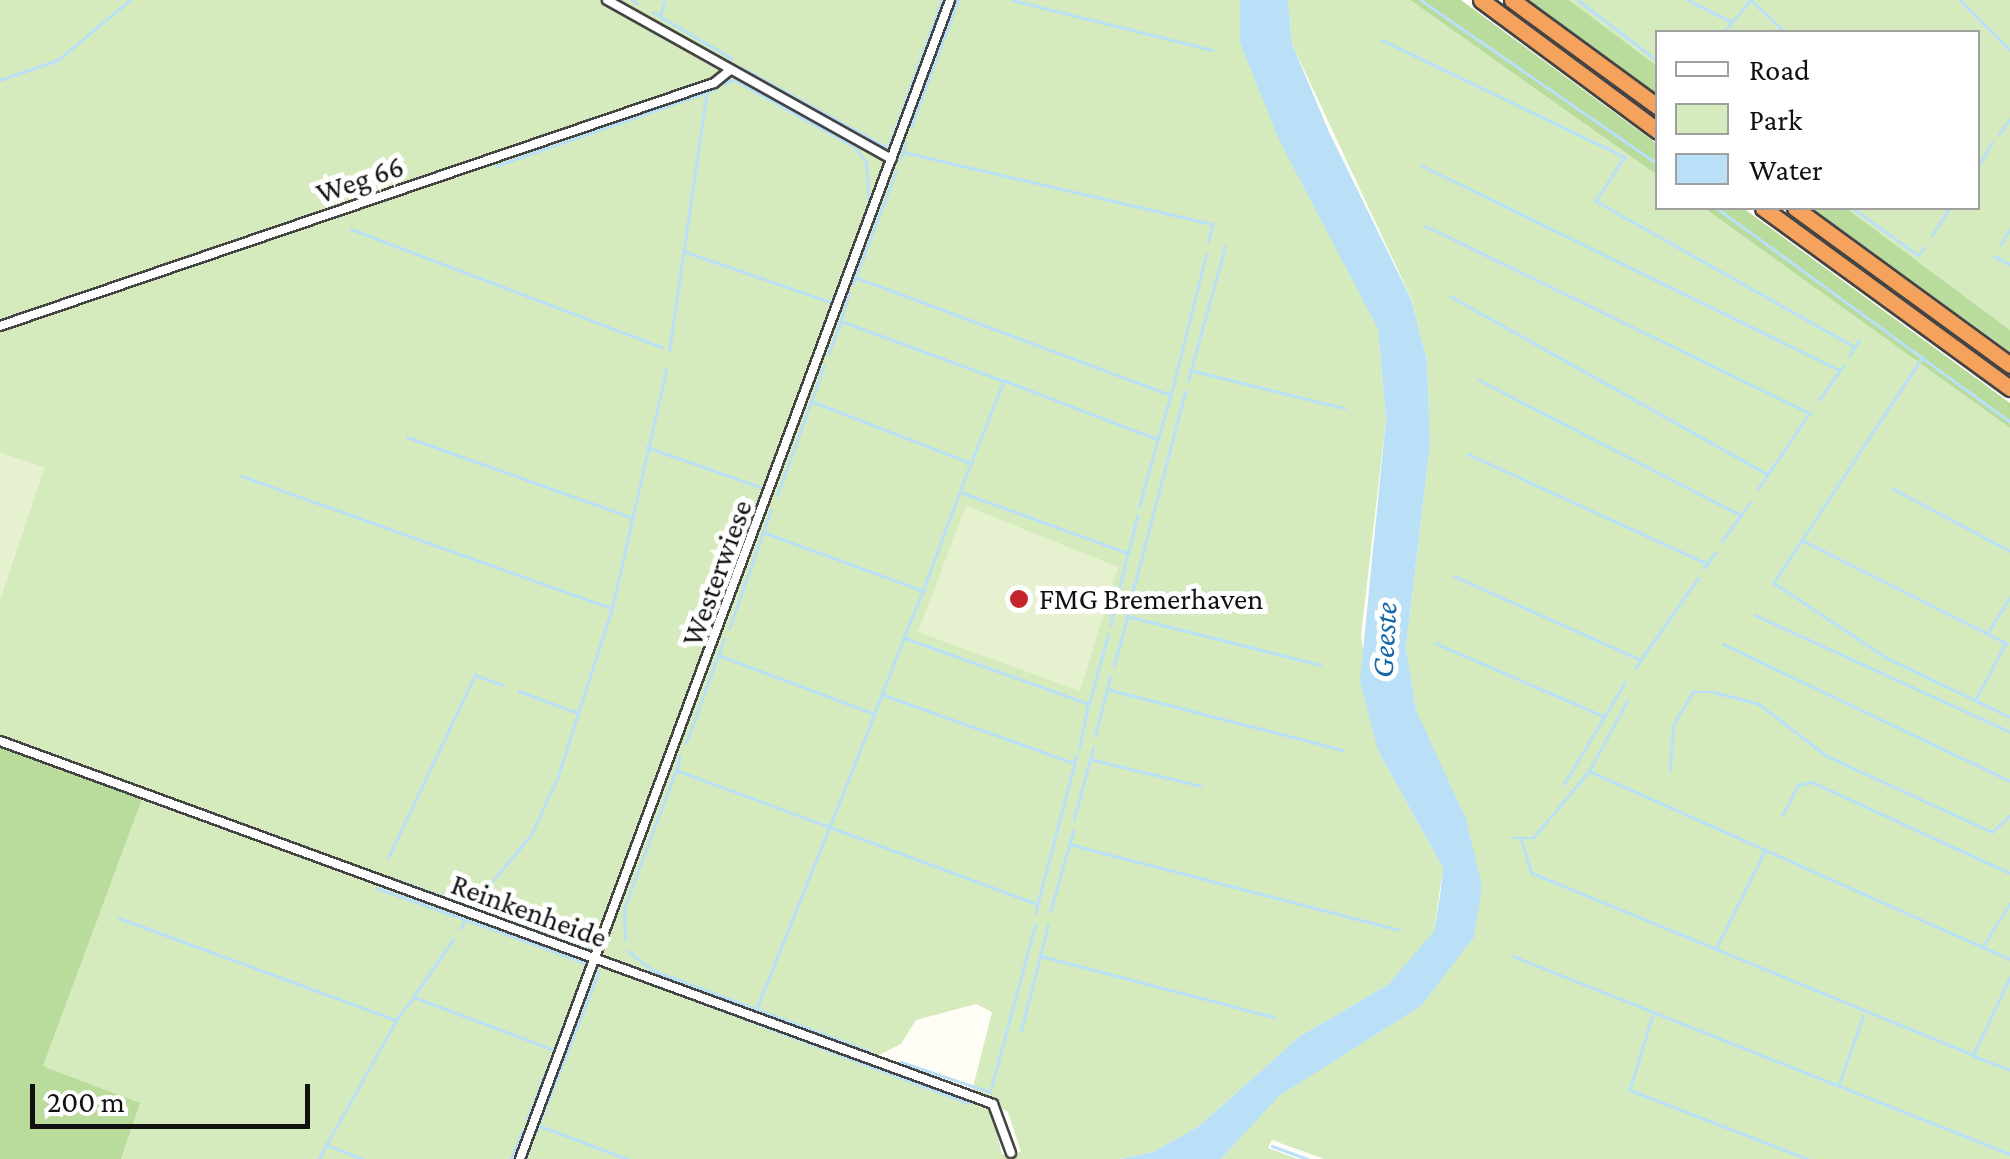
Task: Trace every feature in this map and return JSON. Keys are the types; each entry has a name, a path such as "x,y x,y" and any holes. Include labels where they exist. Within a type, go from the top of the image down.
{"highway":[{"path":"1481,0 1655,128"},
{"path":"1512,0 1655,105"},
{"path":"1766,210 2010,388"},
{"path":"1798,210 2010,365"}],"street":[{"path":"607,0 892,159"},
{"name":"Westerwiese","path":"520,1159 598,960 950,0"},
{"name":"Weg 66","path":"0,326 714,83 730,70"},
{"name":"Reinkenheide","path":"0,740 993,1104 1011,1152"}],"green space":[{"path":"0,0 1240,0 1240,42 1378,329 1386,419 1361,636 1378,751 1443,868 1434,931 1419,957 1389,984 1300,1036 1199,1126 1153,1152 1120,1159 121,1159 139,1103 43,1066 143,797 991,1107 1002,1154 1021,1152 1008,1112 972,1091 992,1012 976,1004 916,1020 901,1044 875,1057 0,738 0,599 44,468 0,453"},
{"path":"1288,0 1410,0 1655,174 1655,210 1707,210 2010,428 2010,1159 1324,1159 1272,1140 1268,1148 1298,1159 1221,1159 1278,1096 1421,1006 1472,850 1416,710 1406,647 1430,445 1427,360 1411,298 1292,44"},
{"path":"1410,0 1461,0 1655,143 1655,174"},
{"path":"1528,0 1569,0 1655,64 1655,94"},
{"path":"1569,0 2010,0 2010,330 1849,210 1980,210 1980,30 1655,30 1655,64"},
{"path":"1707,210 1746,210 2010,403 2010,428"},
{"path":"1815,210 1849,210 2010,330 2010,352"},
{"path":"0,453 44,468 0,599"},
{"name":"FMG Bremerhaven","path":"966,506 1118,567 1080,691 918,632"},
{"path":"0,745 143,797 43,1066 140,1103 121,1159 0,1159"}],"water":[{"name":"Geeste","path":"1240,0 1288,0 1292,44 1329,132 1411,299 1427,360 1430,445 1406,647 1416,710 1466,819 1482,886 1474,937 1421,1006 1279,1096 1221,1159 1120,1159 1153,1152 1199,1126 1300,1036 1389,984 1434,931 1443,868 1378,751 1360,681 1386,419 1378,329 1279,140 1240,43"}],"waterway":[{"path":"0,80 58,60 130,0"},
{"path":"632,0 637,3"},
{"path":"660,15 665,0"},
{"path":"741,67 888,148 942,0"},
{"path":"911,127 958,0"},
{"path":"1012,0 1213,50"},
{"path":"1421,0 1655,162"},
{"path":"1578,0 1655,59"},
{"path":"1688,0 1732,22"},
{"path":"1726,30 1750,0"},
{"path":"1751,0 1783,30"},
{"path":"1960,0 2010,50"},
{"path":"653,12 731,58"},
{"path":"1382,40 1625,157 1596,201 1855,347 1859,341"},
{"path":"686,252 833,303 869,204 866,162 854,147 734,80 725,84"},
{"path":"496,166 716,89"},
{"path":"669,351 706,96"},
{"path":"1999,134 2010,119"},
{"path":"900,160 906,143"},
{"path":"1980,163 1992,143"},
{"path":"903,152 1213,224 1209,242"},
{"path":"1421,165 1840,370"},
{"path":"856,276 896,171"},
{"path":"1720,210 2010,422"},
{"path":"1856,210 1918,255 1923,248"},
{"path":"1931,236 1949,210"},
{"path":"1426,226 1810,413 1759,488"},
{"path":"351,229 661,347"},
{"path":"2000,245 2010,229"},
{"path":"1188,381 1225,247"},
{"path":"1171,394 1206,255"},
{"path":"1994,256 2010,265"},
{"path":"853,284 855,277 1171,395 1158,440 1004,381"},
{"path":"841,320 849,292"},
{"path":"1450,296 1767,474"},
{"path":"647,447 763,488 833,303"},
{"path":"828,354 841,321 1004,381 972,462"},
{"path":"1849,356 1854,348"},
{"path":"1923,357 1774,583 1887,658 2010,717"},
{"path":"777,496 824,366"},
{"path":"1819,400 1843,366"},
{"path":"500,915 472,906 531,835 558,776 612,608 666,370"},
{"path":"1190,370 1344,408"},
{"path":"1479,380 1741,515 1750,503"},
{"path":"1131,598 1185,392"},
{"path":"811,401 971,463 922,594"},
{"path":"407,437 630,517"},
{"path":"1139,507 1157,442"},
{"path":"1468,454 1708,564"},
{"path":"242,476 610,608"},
{"path":"515,921 593,948 763,488"},
{"path":"1892,488 2010,551"},
{"path":"963,493 1128,553 1137,516"},
{"path":"729,629 771,510"},
{"path":"1722,541 1740,516"},
{"path":"763,532 923,591 875,712"},
{"path":"1802,540 2006,643 1977,698"},
{"path":"1704,568 1715,553"},
{"path":"1110,626 1127,555"},
{"path":"1454,576 1641,660"},
{"path":"1635,668 1698,578"},
{"path":"1988,632 2010,597"},
{"path":"1114,666 1129,610"},
{"path":"1755,615 2010,732"},
{"path":"1127,616 1320,665"},
{"path":"905,638 1089,704 1108,635"},
{"path":"686,743 724,639"},
{"path":"1435,643 1605,717"},
{"path":"1723,644 2010,781"},
{"path":"718,655 875,714 830,827 1037,904"},
{"path":"388,858 475,675 502,685"},
{"path":"1095,736 1110,677"},
{"path":"1564,784 1625,682"},
{"path":"1107,689 1343,750"},
{"path":"519,691 578,713"},
{"path":"1670,771 1673,725 1693,692 1714,692 1759,704 1827,756 1992,832 2010,815"},
{"path":"884,695 1074,763 1076,756"},
{"path":"1513,838 1533,838 1589,771 1627,701"},
{"path":"1079,748 1088,705"},
{"path":"1074,819 1093,748"},
{"path":"677,769 680,756"},
{"path":"1090,759 1201,786"},
{"path":"1035,913 1074,765"},
{"path":"625,940 624,908 676,770 830,827 757,1009"},
{"path":"1589,771 1983,947"},
{"path":"1782,816 1798,785 1812,782 2010,873"},
{"path":"1050,912 1073,831"},
{"path":"1521,838 1532,873 1973,1055 2010,977"},
{"path":"1069,844 1398,930"},
{"path":"1716,948 1764,852"},
{"path":"397,880 470,906"},
{"path":"377,888 464,919"},
{"path":"2010,904 1983,947 2010,959"},
{"path":"119,918 396,1020 414,997"},
{"path":"454,939 414,997 554,1050 587,964 466,920 461,929"},
{"path":"901,1062 990,1092 1035,925"},
{"path":"1021,1031 1048,925"},
{"path":"628,951 652,970 869,1051"},
{"path":"1041,956 1274,1017"},
{"path":"1513,956 2010,1154"},
{"path":"535,1134 599,971"},
{"path":"620,972 968,1103"},
{"path":"1653,1015 1630,1090 1808,1159"},
{"path":"1839,1084 1863,1016"},
{"path":"362,1159 326,1145 396,1021"},
{"path":"527,1119 554,1050"},
{"path":"1974,1056 2010,1070"},
{"path":"540,1126 628,1159"},
{"path":"511,1159 523,1130"},
{"path":"1272,1146 1308,1159"},
{"path":"319,1159 325,1147"},
{"path":"525,1159 530,1147"}],"place":[{"name":"FMG Bremerhaven","path":"1019,599"}]}
